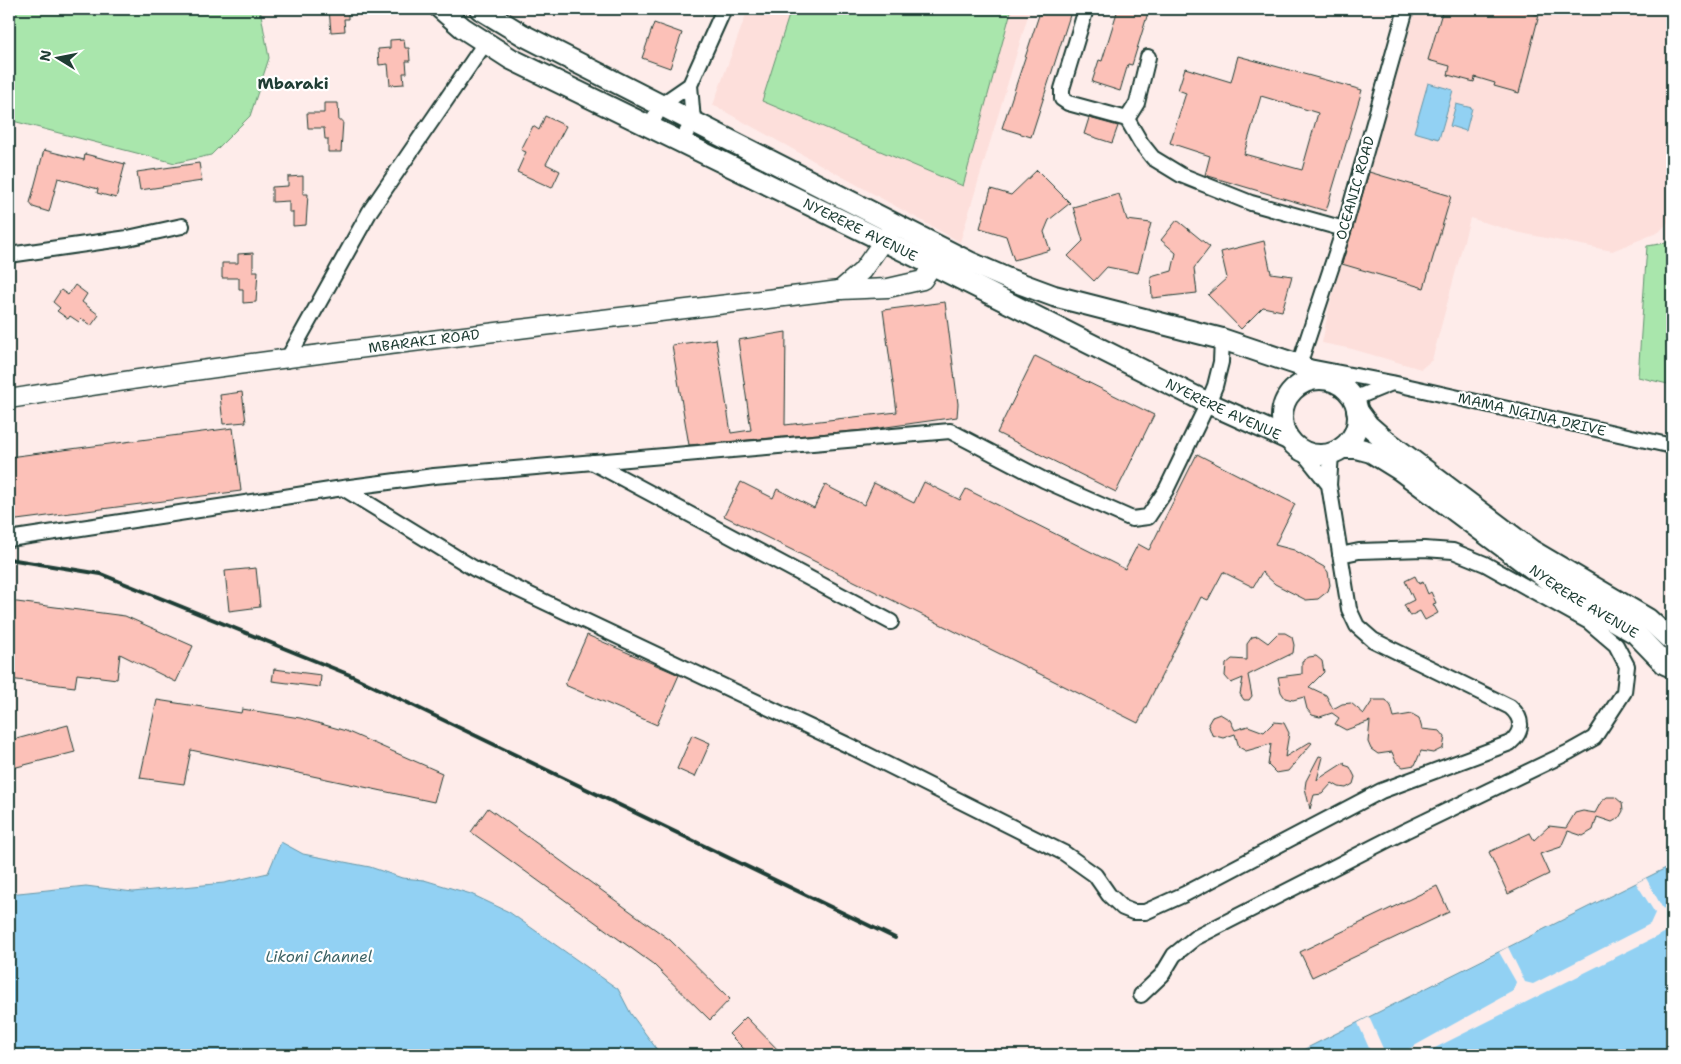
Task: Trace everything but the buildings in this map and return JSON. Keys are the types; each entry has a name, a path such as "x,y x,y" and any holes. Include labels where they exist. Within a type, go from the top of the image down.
{"highway":[{"name":"NYERERE AVENUE","path":"480,9 523,35 895,224 938,257 1208,403 1295,444"},
{"name":"NYERERE AVENUE","path":"445,10 485,43 511,59 883,240 1008,279 1054,296 1222,339 1299,365 1324,379"},
{"path":"511,59 523,35"},
{"path":"1324,379 1335,382 1345,389 1355,404 1355,431 1336,451 1315,455 1295,444 1283,427 1282,415 1285,403 1300,384 1324,379"},
{"name":"NYERERE AVENUE","path":"1355,404 1368,426 1531,550 1648,619 1672,641"},
{"name":"NYERERE AVENUE","path":"1336,451 1356,448 1371,452 1400,470 1560,589 1635,633 1665,664 1672,668"}],"main road":[{"path":"840,290 862,271 895,224"},
{"name":"MBARAKI ROAD","path":"9,399 98,384 840,290 888,288 922,280 938,257"}],"street":[{"path":"681,142 693,121 690,84 724,9"},
{"path":"1086,9 1062,89 1062,99 1068,103 1127,119 1141,143 1153,158 1181,175 1251,203 1344,230"},
{"name":"OCEANIC ROAD","path":"1299,365 1344,230 1406,9"},
{"path":"286,360 370,211 485,43"},
{"path":"1127,119 1137,103 1148,57"},
{"path":"650,126 661,105 690,84"},
{"path":"9,255 128,238 182,226"},
{"path":"9,539 434,476 950,430 1044,480 1132,519 1148,517 1166,490 1208,403 1215,386 1221,362 1222,339"},
{"name":"MAMA NGINA DRIVE","path":"1299,365 1392,383 1672,446"},
{"path":"1355,404 1392,383"},
{"path":"1295,444 1329,484"},
{"path":"343,488 475,569 854,748 1064,853 1095,875 1116,902 1133,912 1145,912 1185,894 1381,791 1510,742 1520,731 1521,721 1510,706 1373,640 1357,626 1349,609 1329,484 1336,451"},
{"path":"592,462 891,622"},
{"path":"1141,995 1162,975 1174,954 1195,938 1405,831 1569,752 1594,738 1624,692 1627,666 1616,646 1589,622 1484,564 1453,551 1424,549 1340,554"}],"shaded area":[{"path":"748,9 1030,9 960,242 713,105"},
{"path":"1416,9 1672,9 1672,218 1659,232 1612,251 1516,232 1470,218 1432,360 1421,369 1352,349 1322,343 1329,307"}],"green space":[{"path":"9,9 260,9 269,58 250,116 211,155 175,163 9,120"},
{"path":"791,9 1003,9 1011,11 963,186 762,101"},
{"path":"1672,236 1672,385 1638,377 1647,246 1666,243"}],"water":[{"path":"1428,83 1453,90 1439,139 1414,132"},
{"path":"1456,104 1472,108 1466,131 1450,126"},
{"name":"Likoni Channel","path":"281,842 303,854 370,867 402,878 424,880 471,894 509,912 618,989 631,1014 661,1055 9,1055 9,894 86,886 133,892 224,883 268,873"},
{"path":"1672,865 1672,1055 1293,1055"}],"pier":[{"path":"1646,878 1663,909 1672,913 1672,929 1421,1055 1398,1055 1513,991 1516,982 1499,952 1508,947 1525,982 1533,984 1650,924 1655,913 1636,883"},
{"path":"1369,1017 1385,1053 1389,1055 1372,1055 1358,1023"}],"railway":[{"path":"9,559 101,574 350,675 895,938"}],"district":[{"name":"Mbaraki","path":"293,83"}]}
